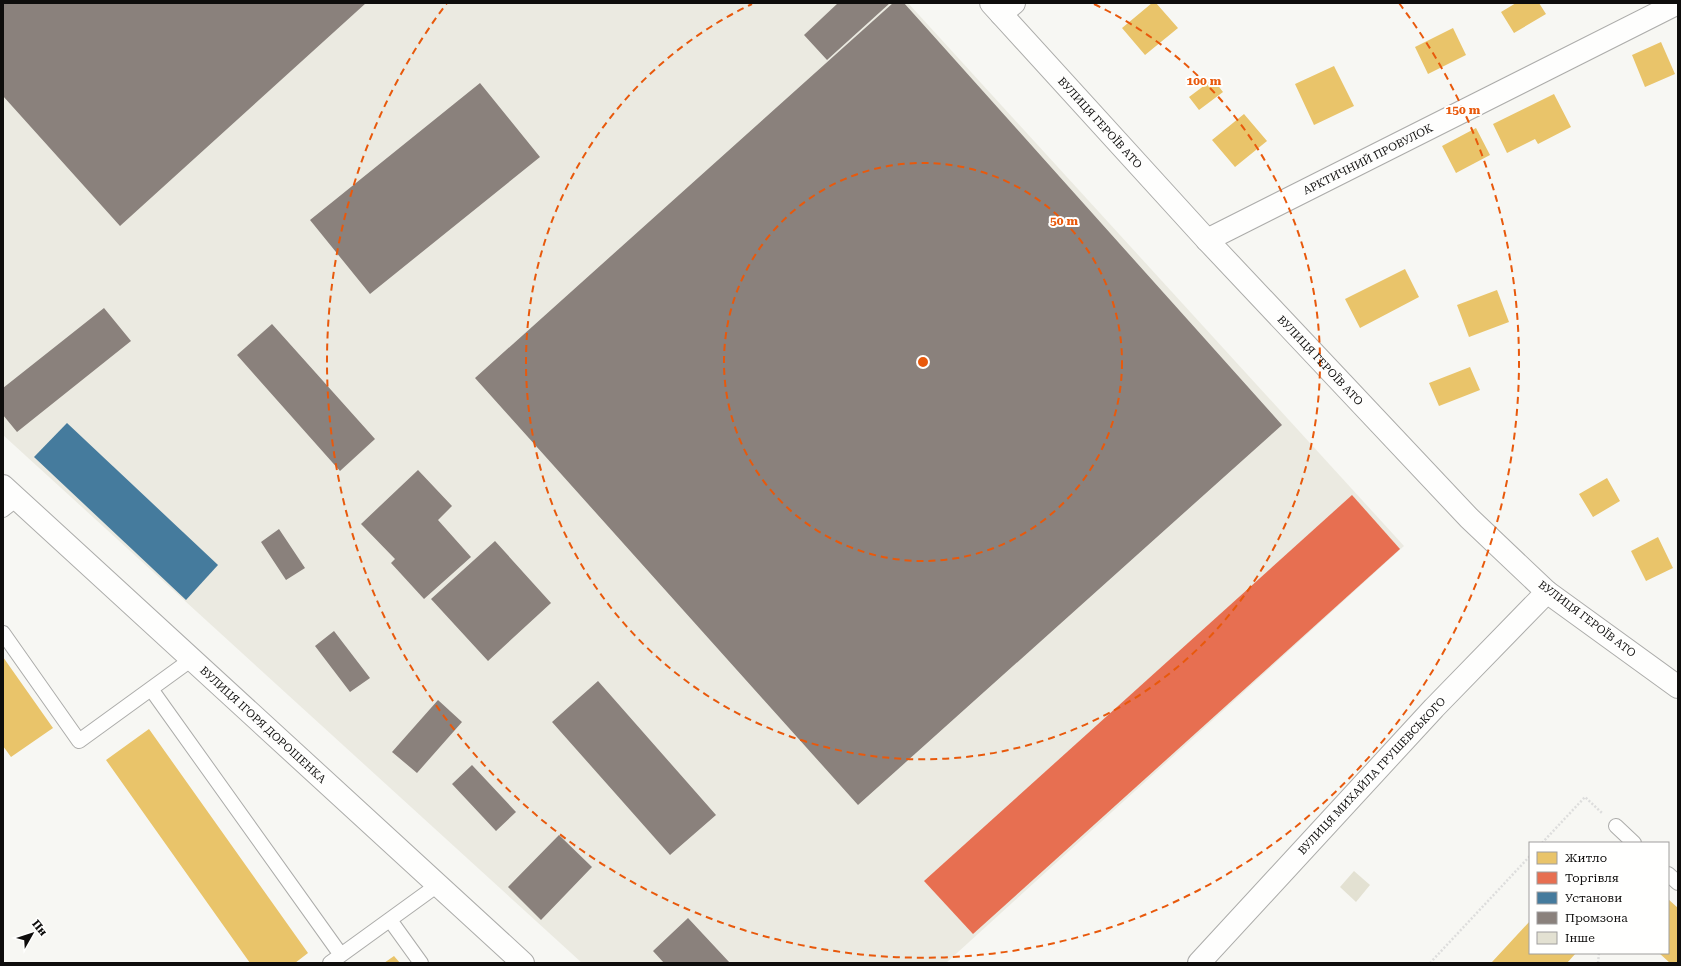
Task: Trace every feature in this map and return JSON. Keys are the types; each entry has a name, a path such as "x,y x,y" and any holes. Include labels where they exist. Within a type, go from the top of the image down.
{"street":[{"name":"АРКТИЧНИЙ ПРОВУЛОК","path":"1207,240 1678,3"},
{"name":"ВУЛИЦЯ ГЕРОЇВ АТО","path":"1002,7 1207,240 1469,518 1547,592 1678,687"},
{"name":"ВУЛИЦЯ ІГОРЯ ДОРОШЕНКА","path":"8,498 192,659 439,884 523,963"},
{"name":"ВУЛИЦЯ МИХАЙЛА ГРУШЕВСЬКОГО","path":"1200,963 1434,708 1547,592"}],"lane":[{"path":"3,633 79,741 192,659"},
{"path":"151,688 336,959 439,884"},
{"path":"1616,826 1633,842"},
{"path":"1669,875 1678,884"},
{"path":"390,920 420,963"}],"path":[{"path":"1543,842 1585,797"},
{"path":"1430,963 1529,857"}],"shaded area":[{"path":"3,3 908,3 1404,546 946,963 582,963 3,435"}],"building: Житло":[{"path":"1152,3 1156,3 1178,28 1145,55 1122,28"},
{"path":"1516,3 1539,3 1546,14 1514,33 1501,12"},
{"path":"1453,28 1466,55 1428,74 1415,47"},
{"path":"1661,42 1675,74 1645,87 1632,55"},
{"path":"1334,66 1354,106 1314,125 1295,84"},
{"path":"1213,79 1223,92 1199,110 1189,97"},
{"path":"1554,94 1571,127 1538,144 1535,139 1507,153 1493,124"},
{"path":"1244,114 1267,141 1235,167 1212,140"},
{"path":"1476,128 1490,155 1456,173 1442,146"},
{"path":"1405,269 1419,297 1360,328 1345,299"},
{"path":"1497,290 1509,322 1469,337 1457,305"},
{"path":"1470,367 1480,390 1439,406 1429,383"},
{"path":"1607,478 1620,501 1593,517 1579,494"},
{"path":"1658,537 1673,568 1646,581 1631,551"},
{"path":"3,657 53,728 11,757 3,746"},
{"path":"149,729 308,953 295,963 250,963 106,760"},
{"path":"1669,900 1678,908 1678,963 1670,963 1660,954 1669,954"},
{"path":"1529,922 1529,954 1575,954 1567,963 1492,962"},
{"path":"394,956 400,963 384,963"}],"building: Торгівля":[{"path":"1352,495 1400,549 973,934 924,881"}],"building: Установи":[{"path":"67,423 218,565 186,600 34,457"}],"building: Промзона":[{"path":"3,3 366,3 120,226 3,96"},
{"path":"838,3 890,3 827,60 804,35"},
{"path":"893,3 904,3 1282,425 858,805 475,378"},
{"path":"480,83 540,157 370,294 310,220"},
{"path":"104,308 131,341 17,432 3,415 3,388"},
{"path":"272,324 375,439 340,471 237,355"},
{"path":"418,470 452,506 438,520 471,557 424,599 391,563 395,559 361,524"},
{"path":"279,529 305,568 286,580 261,542"},
{"path":"495,541 551,603 488,661 431,599"},
{"path":"334,631 370,678 350,692 315,646"},
{"path":"598,681 716,815 670,855 552,722"},
{"path":"438,700 462,722 417,773 392,752"},
{"path":"472,765 516,812 496,831 452,784"},
{"path":"559,835 592,867 541,920 508,887"},
{"path":"688,918 730,963 664,963 653,951"}],"building: Інше":[{"path":"1354,871 1370,885 1356,902 1340,887"}]}
